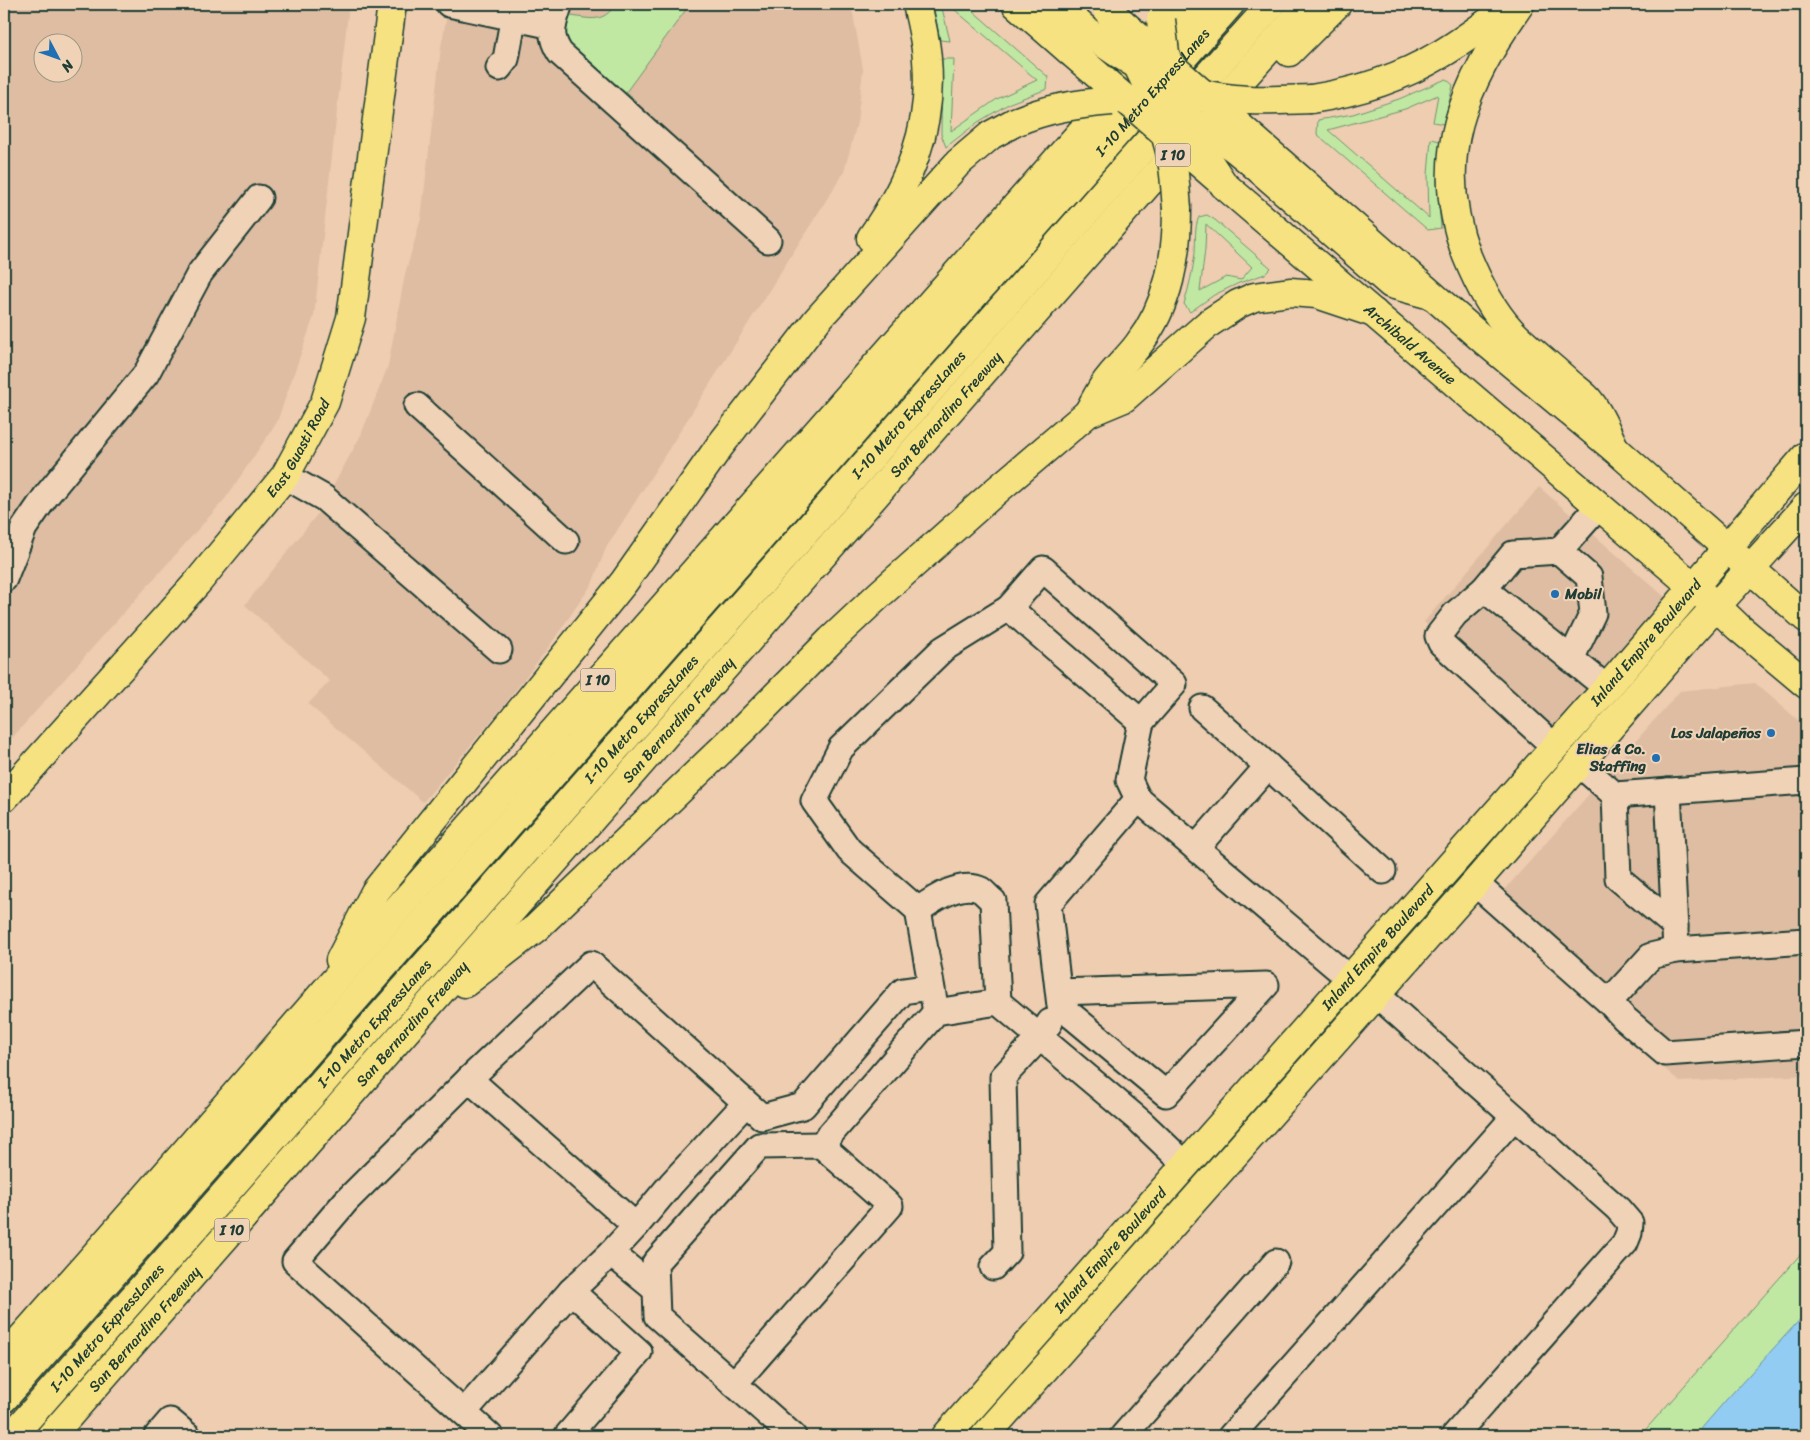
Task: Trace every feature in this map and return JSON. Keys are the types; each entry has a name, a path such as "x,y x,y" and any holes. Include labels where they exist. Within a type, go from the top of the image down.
{"main road":[{"name":"East Guasti Road","path":"4,798 197,582 285,476 325,402 351,318 392,4"},
{"path":"817,320 841,277 887,216 912,166 919,147 926,110 927,61 917,4"},
{"name":"Archibald Avenue","path":"1016,4 1080,42 1128,102 1160,121 1224,185 1806,684"},
{"path":"1056,4 1080,42 1120,56 1139,67 1171,73"},
{"path":"1161,4 1161,20 1171,73 1206,158 1224,185"},
{"name":"I 10","path":"4,1358 168,1174 322,995 761,494 1195,4"},
{"name":"I-10 Metro ExpressLanes","path":"4,1398 1230,4"},
{"name":"I-10 Metro ExpressLanes","path":"12,1436 1120,173 1272,4"},
{"name":"San Bernardino Freeway","path":"51,1436 1309,4"},
{"path":"1040,308 1114,251 1284,57 1337,4"},
{"path":"1200,93 1245,99 1311,98 1349,92 1375,85 1409,71 1441,54 1513,4"},
{"path":"1520,4 1485,56 1472,82 1461,114 1454,143 1454,208 1470,263 1486,297 1498,314 1529,348 1590,402 1616,449"},
{"path":"1104,7 1171,73 1200,93 1256,154 1391,284 1431,295 1616,449 1806,618"},
{"path":"1088,413 1109,378 1139,344 1158,312 1170,280 1174,258 1176,208 1174,174 1170,151 1150,90 1139,67 1104,7"},
{"path":"322,995 375,892 624,582 718,446 817,320 958,163 991,135 1015,122 1044,111 1062,106 1112,101 1128,102"},
{"path":"1160,121 1190,120 1219,137 1256,154"},
{"path":"413,1024 536,928 741,732 831,640 1003,485 1088,413 1124,398 1209,323 1238,304 1254,297 1290,292 1317,294 1374,313"},
{"name":"Inland Empire Boulevard","path":"946,1436 1607,688 1806,456"},
{"name":"Inland Empire Boulevard","path":"985,1436 1806,507"}],"street":[{"path":"449,4 515,11 554,12 552,34 554,45 560,53 768,240"},
{"path":"498,68 506,59 515,11"},
{"path":"4,579 24,528 46,496 146,374 200,273 259,198"},
{"path":"417,406 566,541"},
{"path":"285,476 324,498 499,650"},
{"path":"1555,747 1441,643 1438,636 1455,614 1484,589 1513,554 1559,551 1599,506"},
{"path":"1559,551 1589,577 1592,613 1571,659"},
{"path":"936,1012 918,910 849,850 814,801 840,748 943,649 1010,608 1043,569 1174,684 1141,722 1129,780 1138,799 1350,979"},
{"path":"1484,589 1607,688"},
{"path":"1010,608 1141,722"},
{"path":"1202,708 1383,871"},
{"path":"1578,763 1615,795 1806,781"},
{"path":"1196,848 1268,766"},
{"path":"1668,791 1676,938"},
{"path":"1615,795 1618,878 1676,938"},
{"path":"993,1267 1007,1252 1003,1077 1040,1037 1060,999 1048,904 1138,799"},
{"path":"1475,883 1665,1053 1806,1043"},
{"path":"918,910 934,899 959,887 980,890 993,901 998,1002 1141,1122 1186,1165"},
{"path":"1609,1002 1651,956 1676,938 1806,941"},
{"path":"490,1436 295,1261 346,1201 469,1079 591,964 754,1110 775,1146"},
{"path":"1060,999 1266,985 1141,1122"},
{"path":"464,1412 571,1291 636,1226 678,1176 754,1110 803,1106 903,991 931,987"},
{"path":"1376,994 1618,1208 1630,1223 1625,1243 1454,1436"},
{"path":"1060,999 1166,1094"},
{"path":"821,1145 936,1012 998,1002"},
{"path":"469,1079 636,1226"},
{"path":"1230,1436 1514,1117"},
{"path":"734,1384 890,1206 821,1145 759,1146 655,1263 657,1316 734,1384 793,1436"},
{"path":"611,1253 655,1289"},
{"path":"1123,1436 1276,1262"},
{"path":"566,1436 639,1352 571,1291"},
{"path":"157,1436 170,1421 188,1436"}],"shaded area":[{"path":"4,4 349,4 314,316 277,422 225,499 4,747"},
{"path":"449,4 849,4 853,14 863,69 857,123 844,172 606,548 592,584 548,648 498,713 423,802 308,704 330,681 245,605 319,512 361,435 388,366 405,274 421,219 441,47"},
{"path":"1539,487 1666,598 1550,733 1424,622"},
{"path":"1755,683 1806,727 1806,1075 1680,1082 1486,911 1680,691"}],"green space":[{"path":"616,4 690,4 626,92 636,101 634,104 571,48 565,36 565,28 571,16 591,19 602,17"},
{"path":"933,4 941,4 950,41 940,40"},
{"path":"948,4 965,4 1048,77 1047,89 1010,103 978,122 946,147 941,134 942,59 954,59 951,131 997,99 1037,80"},
{"path":"1446,79 1453,85 1444,124 1433,122 1438,95 1405,109 1328,130 1429,218 1428,175 1431,139 1440,141 1437,181 1441,228 1428,230 1317,134 1318,120 1353,114 1399,99"},
{"path":"1207,215 1215,220 1271,268 1265,274 1239,283 1214,295 1190,312 1184,304 1193,266 1199,217","holes":["1206,224 1252,267 1241,280 1226,277 1200,291"]},
{"path":"1806,1248 1806,1436 1640,1436"}],"water":[{"path":"1806,1313 1806,1436 1695,1436 1726,1400"}],"place":[{"name":"Mobil","path":"1555,594"},
{"name":"Los Jalapeños","path":"1771,733"},
{"name":"Elias & Co. Staffing","path":"1656,758"}]}
